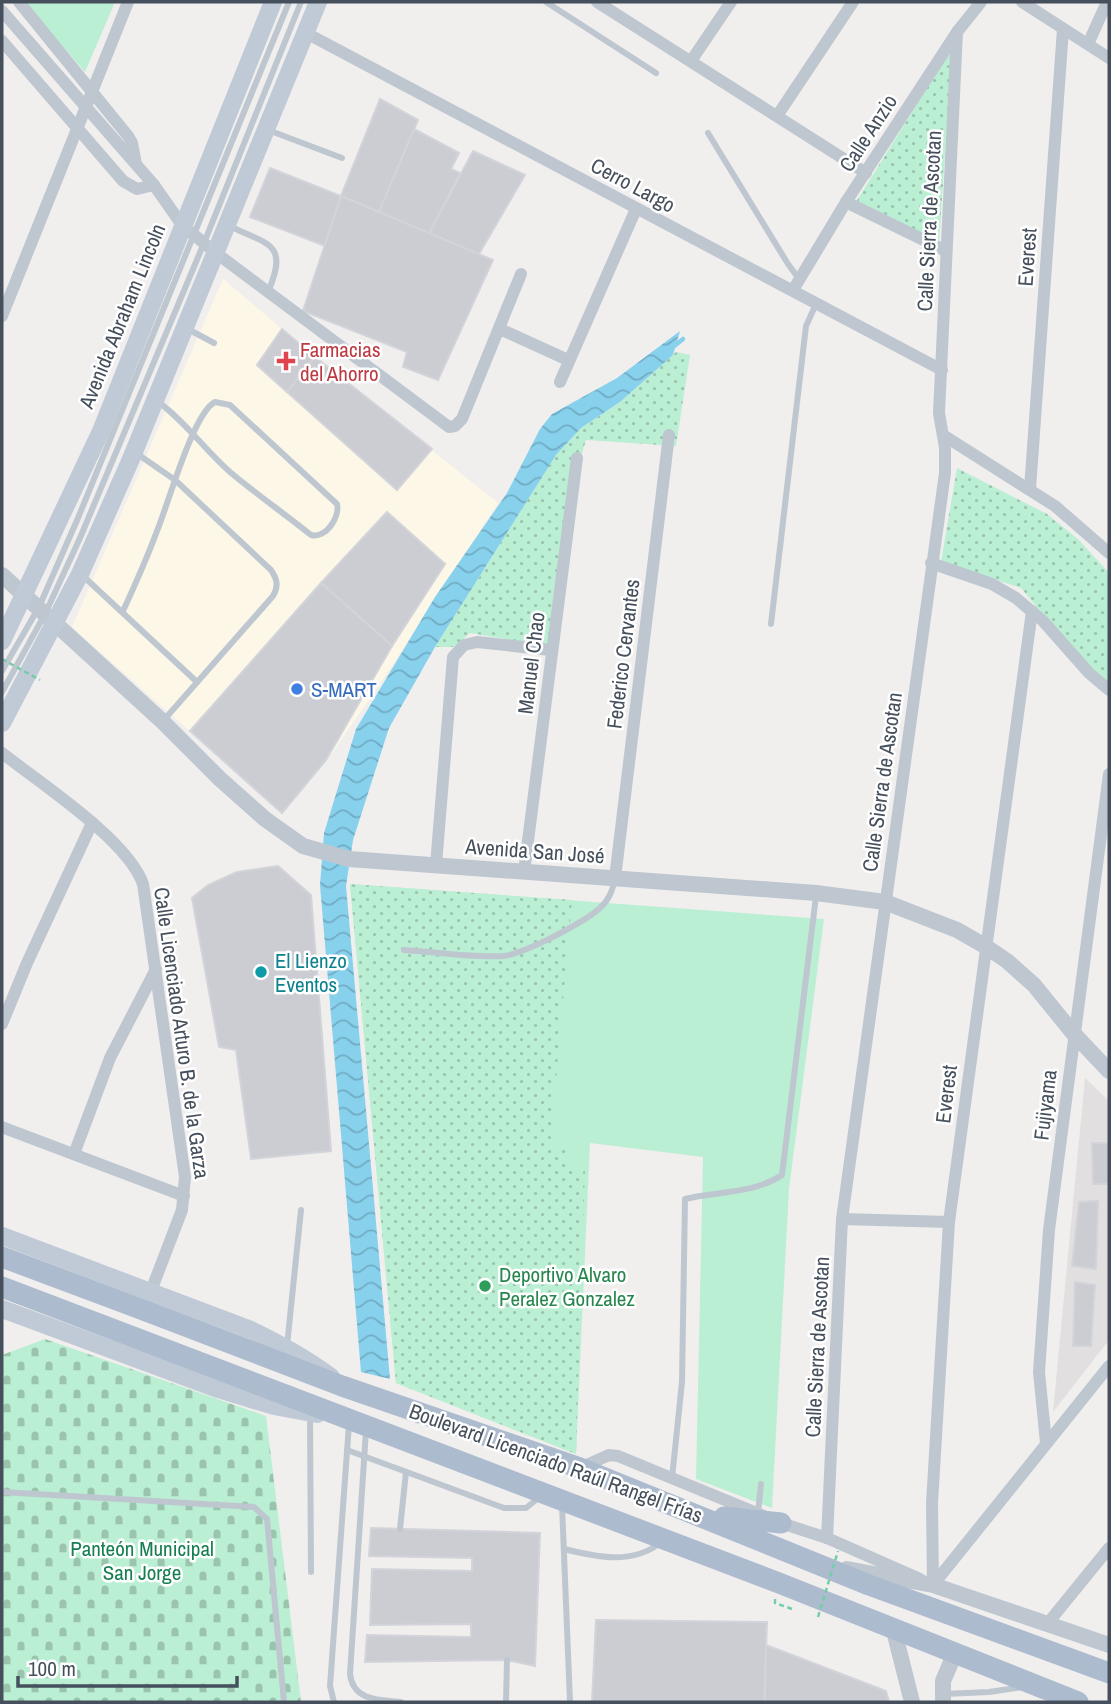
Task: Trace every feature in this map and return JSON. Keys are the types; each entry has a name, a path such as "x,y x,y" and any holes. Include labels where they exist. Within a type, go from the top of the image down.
{"main road":[{"name":"Avenida Abraham Lincoln","path":"2,641 41,610 101,431 199,239 273,2"},
{"path":"2,723 41,610 80,574 156,401 185,327 199,239 227,225 318,2"},
{"path":"2,1236 148,1301 251,1331 312,1363 342,1386"},
{"path":"2,1236 5,1251 2,1268"},
{"name":"Boulevard Licenciado Raúl Rangel Frías","path":"2,1257 148,1301 342,1386 580,1468 697,1514 830,1558 908,1600 1109,1673"},
{"name":"Boulevard Licenciado Raúl Rangel Frías","path":"2,1287 893,1627 1078,1702"},
{"path":"2,1309 218,1390 310,1413 352,1419"},
{"path":"697,1514 781,1523"}],"street":[{"path":"19,2 128,136 136,165"},
{"path":"2,316 128,2"},
{"path":"691,61 731,2"},
{"path":"777,116 853,2"},
{"name":"Calle Anzio","path":"796,285 846,202 957,32 981,2"},
{"path":"1022,2 1109,58"},
{"path":"1088,44 1107,2"},
{"path":"605,4 866,173"},
{"path":"2,11 199,239 449,427 460,423 465,413 521,274"},
{"name":"Everest","path":"1030,489 1063,29"},
{"name":"Calle Sierra de Ascotan","path":"827,1538 842,1219 945,473 946,448 939,413 957,32"},
{"name":"Cerro Largo","path":"306,33 636,209 796,285 817,302 942,370"},
{"path":"2,41 130,187 144,189 154,185"},
{"path":"846,202 946,251"},
{"path":"559,382 636,209"},
{"path":"500,329 568,360"},
{"name":"Federico Cervantes","path":"615,878 668,435"},
{"path":"943,435 1030,489 1069,517 1109,553"},
{"name":"Manuel Chao","path":"524,873 577,458"},
{"path":"931,563 1004,589 1032,611 1089,673 1109,690"},
{"name":"Avenida San José","path":"2,575 265,820 303,846 349,859 816,893 886,902 957,930 1007,961 1034,985 1073,1033 1109,1071"},
{"name":"Everest","path":"933,1584 932,1503 949,1222 1032,611"},
{"path":"436,865 453,657 464,645 477,642 551,650"},
{"name":"Calle Licenciado Arturo B. de la Garza","path":"2,754 92,823 127,856 140,874 146,898 185,1177 184,1196 176,1228 148,1301"},
{"name":"Fujiyama","path":"1046,1443 1041,1403 1040,1341 1049,1230 1109,774"},
{"path":"2,1024 27,963 92,823"},
{"path":"74,1154 110,1058 156,969"},
{"path":"2,1127 184,1196"},
{"path":"842,1219 949,1222"},
{"path":"933,1584 1109,1366"},
{"path":"580,1468 609,1455 618,1456 758,1514 827,1538 933,1584"},
{"path":"1048,1623 1109,1548"},
{"path":"830,1558 933,1584 1109,1645"},
{"path":"893,1627 912,1702"},
{"path":"943,1698 947,1670 955,1653"}],"lane":[{"path":"2,692 41,610 80,538 199,239 289,2"},
{"path":"199,239 301,2"},
{"path":"546,2 656,73"},
{"path":"267,129 342,158"},
{"path":"708,133 788,264 796,285"},
{"path":"227,225 271,246 277,257 278,268 268,292"},
{"path":"771,624 806,326 817,302"},
{"path":"185,327 214,343"},
{"path":"123,611 159,527 175,480 193,437 209,405 221,401 230,405 337,504 337,517 323,535 311,535 231,472 193,437 182,421 156,401"},
{"path":"134,452 175,480 271,570 276,579 277,589 273,596 162,722"},
{"path":"80,574 197,682"},
{"path":"2,671 41,610"},
{"path":"404,950 489,956 511,954 542,941 600,907 611,894 615,878"},
{"path":"673,1478 682,1382 685,1199 752,1189 772,1182 782,1175 816,893"},
{"path":"287,1348 301,1210"},
{"path":"310,1413 311,1572"},
{"path":"334,1702 330,1686 347,1450 352,1419"},
{"path":"352,1419 364,1456 351,1681 356,1691 363,1696 401,1702"},
{"path":"347,1450 504,1508 526,1508 552,1498 564,1549 570,1702"},
{"path":"400,1529 406,1472"},
{"path":"758,1514 761,1484"},
{"path":"2,1492 254,1507 267,1519 284,1702"},
{"path":"564,1549 605,1558 631,1556 652,1549 664,1540"},
{"path":"506,1702 508,1660"},
{"path":"943,1698 1032,1684"}],"path":[{"path":"2,659 40,680"},
{"path":"818,1618 830,1558"}],"shaded area":[{"path":"223,279 315,357 498,503 332,753 282,813 72,627"},
{"path":"1085,1078 1109,1101 1109,1340 1053,1412"}],"green space":[{"path":"24,2 115,2 85,72"},
{"path":"952,48 939,244 856,202"},
{"path":"676,352 690,355 676,446 586,440 547,646 470,633 454,647 435,647 556,455 581,428 620,402"},
{"path":"957,468 1047,514 1079,540 1109,573 1109,685 1078,657 1021,588 941,562"},
{"name":"Deportivo Alvaro Peralez Gonzalez","path":"350,884 824,919 789,1189 772,1508 696,1479 703,1157 590,1143 576,1454 396,1383"},
{"path":"350,884 572,900 550,1147 568,1150 569,1169 585,1168 576,1454 396,1383"},
{"name":"Panteón Municipal San Jorge","path":"45,1339 266,1416 301,1702 2,1702 2,1355"}],"water":[{"path":"680,331 673,355 620,402 581,428 556,455 435,647 389,728 353,840 346,886 390,1379 361,1372 320,885 324,833 356,729 435,597 507,493 540,429 552,414 617,378"}],"building":[{"path":"380,99 418,120 379,212 341,196"},
{"path":"414,129 459,153 451,169 460,173 429,234 379,212"},
{"path":"473,151 525,175 479,254 429,234"},
{"path":"270,168 341,196 325,246 250,217"},
{"path":"341,196 493,260 438,380 403,367 407,352 303,311"},
{"name":"Farmacias del Ahorro","path":"282,329 315,357 287,392 257,365"},
{"path":"315,357 432,449 397,490 287,392"},
{"path":"387,512 445,564 392,646 321,583"},
{"name":"S-MART","path":"321,583 392,646 326,760 282,813 190,731"},
{"name":"El Lienzo Eventos","path":"278,866 311,895 331,1151 251,1159 236,1050 219,1047 192,898 208,885 237,872"},
{"path":"1092,1143 1109,1143 1109,1184 1093,1184"},
{"path":"1098,1201 1096,1269 1072,1266 1079,1202"},
{"path":"1075,1282 1095,1285 1091,1346 1073,1346"},
{"path":"371,1528 540,1533 535,1666 507,1660 365,1662 367,1635 471,1637 471,1624 370,1625 372,1569 472,1571 472,1558 369,1556"},
{"path":"596,1620 767,1622 764,1702 592,1702"},
{"path":"766,1645 886,1691 889,1702 765,1702"}],"waterway":[{"path":"673,347 683,339"}],"place":[{"name":"Farmacias del Ahorro","path":"286,361"},
{"name":"S-MART","path":"297,689"},
{"name":"El Lienzo Eventos","path":"261,972"},
{"name":"Deportivo Alvaro Peralez Gonzalez","path":"485,1286"}]}
